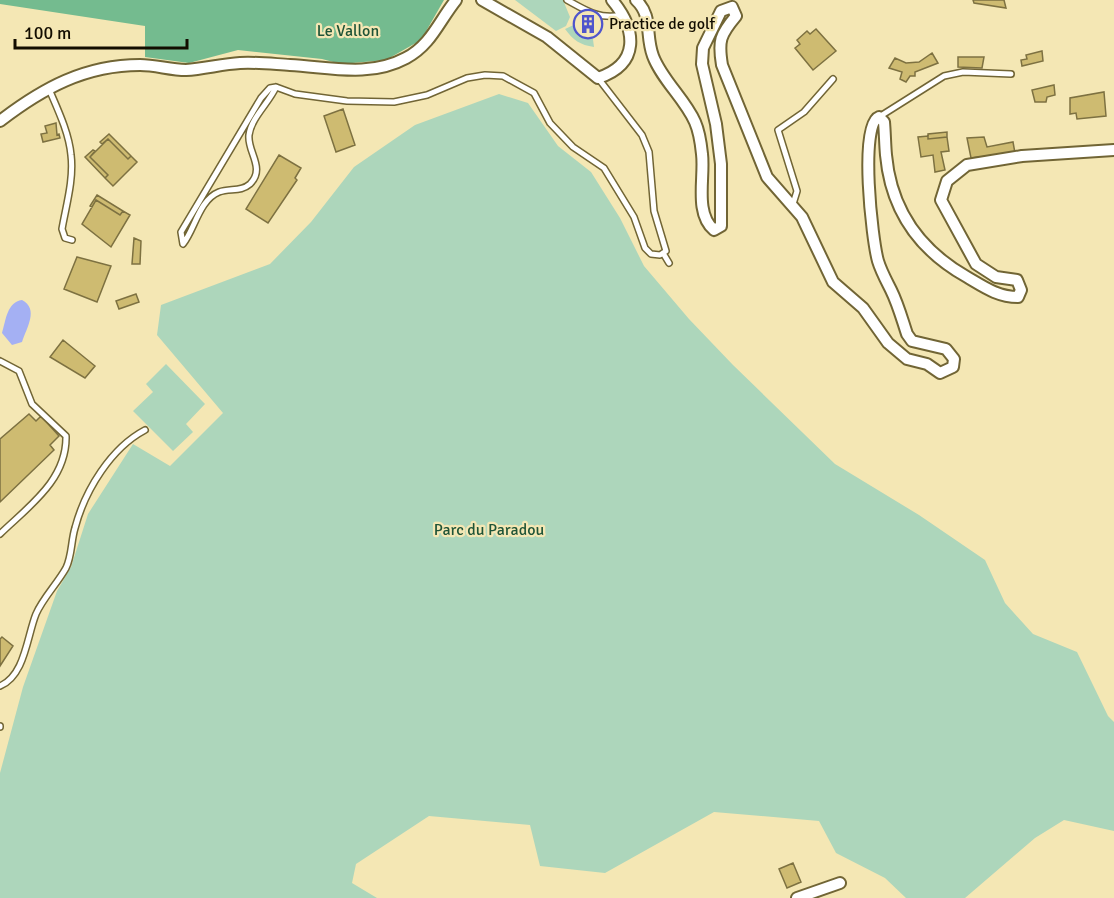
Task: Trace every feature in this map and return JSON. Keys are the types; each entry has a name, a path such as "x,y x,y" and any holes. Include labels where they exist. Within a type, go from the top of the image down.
{"street":[{"path":"0,121 48,88 72,76 106,66 147,65 180,70 207,69 239,63 346,71 380,67 406,58 431,40 456,0"},
{"path":"482,0 547,37 598,78 615,72 629,55 630,39 623,15 612,0"},
{"path":"636,0 648,18 649,42 654,58 695,123 702,155 702,199 708,225 714,230 721,226 721,164 702,56 703,48 722,11 733,3 736,16 724,31 718,46 723,65 767,177 802,217 833,282 863,308 888,343 908,359 927,364 940,373 953,367 954,359 946,349 912,341 907,334 878,259 870,219 870,124 879,117 884,122 886,156 905,222 930,251 950,268 1003,297 1018,297 1021,290 1017,280 996,277 976,264 941,200 947,181 967,165 1022,156 1114,150"},
{"path":"797,898 840,883"}],"lane":[{"path":"567,0 595,15 607,17 623,15"},
{"path":"879,117 944,76 963,72 1011,74"},
{"path":"276,87 253,123 249,135 258,166 251,183 240,189 220,192 208,201 183,244 181,232 261,98 270,88 276,87 295,94 347,101 394,102 427,94 467,78 485,75 503,76 534,93 550,123 573,147 604,168 634,217 645,248 651,254 663,253"},
{"path":"598,78 642,135 649,152 654,211 666,251 663,253"},
{"path":"793,204 797,191 778,130 804,112 833,79"},
{"path":"48,88 71,155 71,174 62,229 65,238 72,240"},
{"path":"663,253 669,263"},
{"path":"0,361 6,362 19,371 32,404 66,436 56,477 48,489 0,534"},
{"path":"0,686 8,682 20,664 37,612 67,566 75,526 88,495 118,448 146,430"}],"green space":[{"name":"Le Vallon","path":"0,0 444,0 421,40 386,60 341,64 322,59 238,50 189,63 145,57 145,26 0,4"},
{"path":"515,0 563,0 570,17 566,26 556,31"},
{"path":"578,23 592,32 594,47 577,41 565,29"},
{"name":"Parc du Paradou","path":"499,94 528,103 558,146 591,172 620,218 644,266 689,319 733,365 835,464 919,515 985,560 1005,603 1033,634 1077,652 1108,716 1114,722 1114,831 1064,820 1035,838 965,898 906,898 885,878 836,853 819,821 714,812 605,873 540,866 530,825 429,816 356,864 352,883 377,898 0,898 0,773 23,687 57,591 71,567 88,514 133,444 170,466 223,413 157,335 161,305 270,264 311,222 354,167 415,125"},
{"path":"166,364 205,404 186,424 193,432 173,451 133,411 153,392 146,384"}],"water":[{"path":"22,300 30,308 30,319 22,342 12,345 2,333 10,308 17,301"}],"building":[{"path":"973,0 1004,0 1006,8 974,3"},
{"name":"Practice de golf","path":"583,16 597,26 592,32 578,23"},
{"path":"816,29 836,51 813,70 795,48 800,44 797,40 807,31 810,34"},
{"path":"1042,51 1043,61 1022,66 1021,60 1027,59 1026,55"},
{"path":"932,53 938,63 915,72 915,76 910,76 906,82 900,79 902,72 889,68 895,58 906,63 919,62"},
{"path":"958,57 984,57 982,68 958,67"},
{"path":"1054,85 1055,95 1047,97 1046,102 1035,102 1032,90"},
{"path":"1104,92 1106,116 1077,119 1076,113 1070,114 1070,98"},
{"path":"343,109 355,145 336,152 324,116"},
{"path":"56,123 57,135 59,134 60,138 43,142 41,134 47,133 45,126"},
{"path":"947,132 947,137 928,139 928,134"},
{"path":"109,134 131,156 128,159 108,139 102,144 100,142"},
{"path":"928,136 928,139 947,137 949,151 941,152 945,170 935,172 933,155 921,157 918,137"},
{"path":"984,137 987,147 1013,142 1015,153 971,158 967,138"},
{"path":"108,139 128,159 131,156 137,162 113,186 105,178 108,175 90,157"},
{"path":"93,150 95,151 90,157 108,175 105,178 85,157"},
{"path":"279,155 301,168 295,178 297,180 268,223 246,209"},
{"path":"97,195 123,211 120,215 96,200 92,207 90,206"},
{"path":"96,200 120,215 123,211 130,215 111,247 82,224"},
{"path":"134,238 141,241 140,264 132,264"},
{"path":"77,257 111,266 97,302 64,289"},
{"path":"136,294 139,302 119,309 116,301"},
{"path":"63,340 95,366 85,378 50,357"},
{"path":"29,414 36,421 41,416 59,436 50,445 54,450 0,502 0,439"},
{"path":"2,637 13,646 0,666 0,639"},
{"path":"793,863 801,882 787,888 779,869"}],"place":[{"name":"Practice de golf","path":"588,24"}]}
